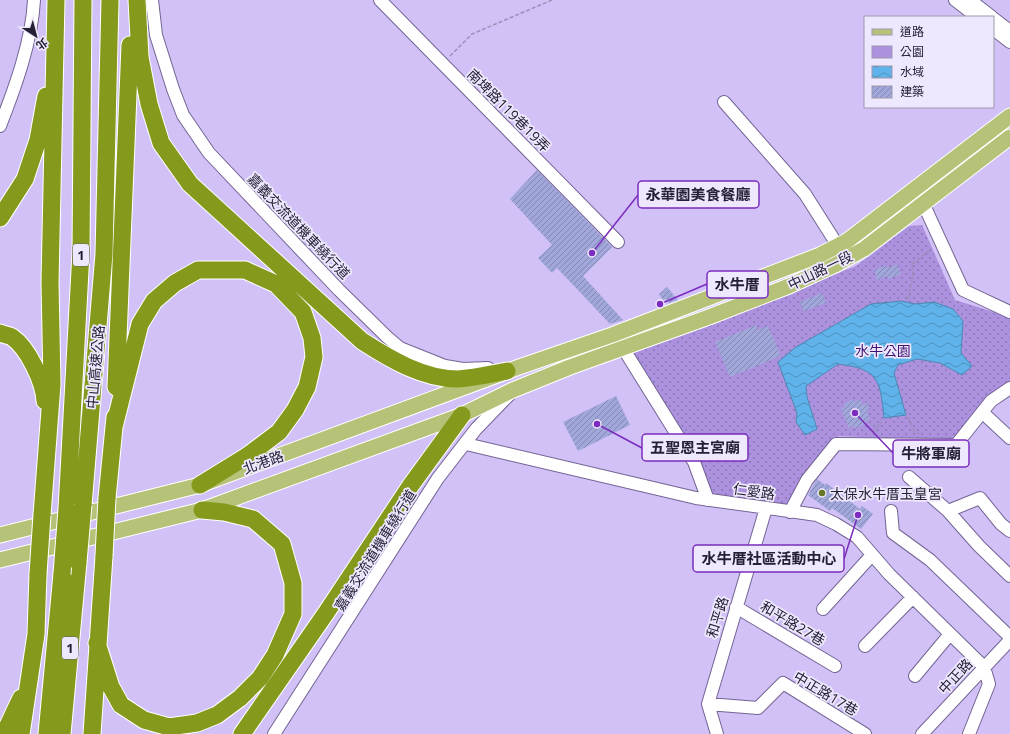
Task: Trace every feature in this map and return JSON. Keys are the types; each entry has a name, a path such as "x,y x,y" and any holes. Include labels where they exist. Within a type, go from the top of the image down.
{"highway":[{"path":"0,218 25,179 38,140 48,84 55,0"},
{"path":"21,734 36,634 38,574 52,384 50,282 55,0"},
{"name":"中山高速公路","path":"62,734 78,562 75,507 81,252 83,0"},
{"name":"中山高速公路","path":"47,734 62,574 75,507 104,254 110,0"},
{"path":"92,734 107,498 114,427 132,0"},
{"path":"137,0 140,57 149,104 161,143 190,184 362,341 383,355 420,372 457,379 513,369"},
{"path":"114,427 140,324 154,301 175,283 198,270 245,270 276,284 302,312 312,338 314,357 307,388 295,410 279,432 247,456 200,485"},
{"path":"0,334 12,337 32,362 44,391 49,435"},
{"path":"242,734 411,485 462,415"},
{"path":"97,643 111,687 121,705 144,720 169,727 197,723 217,715 240,698 260,678 275,655 293,614 293,583 282,544 253,518 224,512 202,510"},
{"path":"4,734 20,700 36,634"}],"main road":[{"name":"中山路一段","path":"513,369 612,335 655,314 820,255 838,246 847,241 1010,116"},
{"name":"中山路一段","path":"513,390 623,348 709,318 789,286 835,265 864,249 1010,137"},
{"name":"北港路","path":"0,535 200,485 513,369"},
{"name":"北港路","path":"0,560 202,510 462,415 513,390"}],"street":[{"path":"0,126 10,100 33,19 34,0"},
{"name":"嘉義交流道機車繞行道","path":"152,0 156,35 164,64 183,115 196,135 209,153 235,181 387,337 400,348 445,366 463,369 513,369"},
{"name":"南埤路119巷19弄","path":"380,0 618,242"},
{"path":"955,0 976,16"},
{"path":"970,0 991,16"},
{"path":"994,19 1010,31"},
{"path":"994,30 1010,42"},
{"path":"724,102 805,194 838,246"},
{"path":"923,203 964,290 1010,312"},
{"path":"612,335 623,348 694,462 708,500"},
{"path":"790,512 807,480 836,444 956,445 991,401 1010,388"},
{"name":"嘉義交流道機車繞行道","path":"274,734 438,478 466,444 476,429 513,390"},
{"path":"982,412 1010,438"},
{"name":"仁愛路","path":"466,444 708,500 817,515 836,524 857,537 872,556 984,668"},
{"path":"909,477 948,511 979,546 1010,576"},
{"path":"948,511 980,498 1001,524 1010,531"},
{"name":"和平路","path":"708,704 766,508"},
{"path":"891,510 893,533 930,560 1010,638"},
{"path":"823,609 872,556"},
{"path":"865,646 913,597"},
{"name":"和平路27巷","path":"736,607 835,666"},
{"path":"915,676 950,634"},
{"name":"中正路","path":"922,734 1010,638"},
{"path":"969,734 989,684 984,668"},
{"name":"中正路17巷","path":"708,704 758,708 783,683 865,734"},
{"path":"708,704 716,734"}],"path":[{"path":"442,64 472,34 552,0"},
{"path":"908,299 913,275 912,264 942,242"},
{"path":"908,417 914,430 930,444"}],"green space":[{"name":"水牛公園","path":"922,225 955,300 1010,317 1010,387 949,441 839,436 787,506 708,500 633,353 856,266 909,226"}],"water":[{"path":"901,301 915,304 934,302 953,309 963,321 961,353 972,366 962,375 940,363 917,359 898,365 894,373 906,415 884,418 879,386 875,379 862,369 838,364 806,386 807,397 817,429 805,435 796,422 797,413 778,362 796,347 871,304"}],"building":[{"path":"537,170 612,247 583,276 623,320 610,324 557,268 552,273 538,258 552,245 510,199"},
{"path":"897,264 901,274 888,279 887,276 877,280 874,270 886,265 887,268"},
{"path":"667,287 678,300 669,303 666,299 663,300 659,294"},
{"path":"822,293 826,303 804,311 800,302"},
{"path":"756,325 758,330 768,326 781,356 730,377 715,342"},
{"path":"616,396 630,425 578,451 563,422"},
{"path":"853,399 854,402 860,399 863,405 867,402 870,409 866,411 870,419 855,429 853,425 849,428 841,409 845,407 844,404"},
{"path":"817,479 825,485 826,483 860,509 862,506 873,514 861,529 832,508 830,511 808,495"}],"place":[{"name":"永華園美食餐廳","path":"592,253"},
{"name":"水牛厝","path":"660,304"},
{"name":"牛將軍廟","path":"855,413"},
{"name":"五聖恩主宮廟","path":"597,424"},
{"name":"太保水牛厝玉皇宮","path":"822,493"},
{"name":"水牛厝社區活動中心","path":"858,515"}]}
